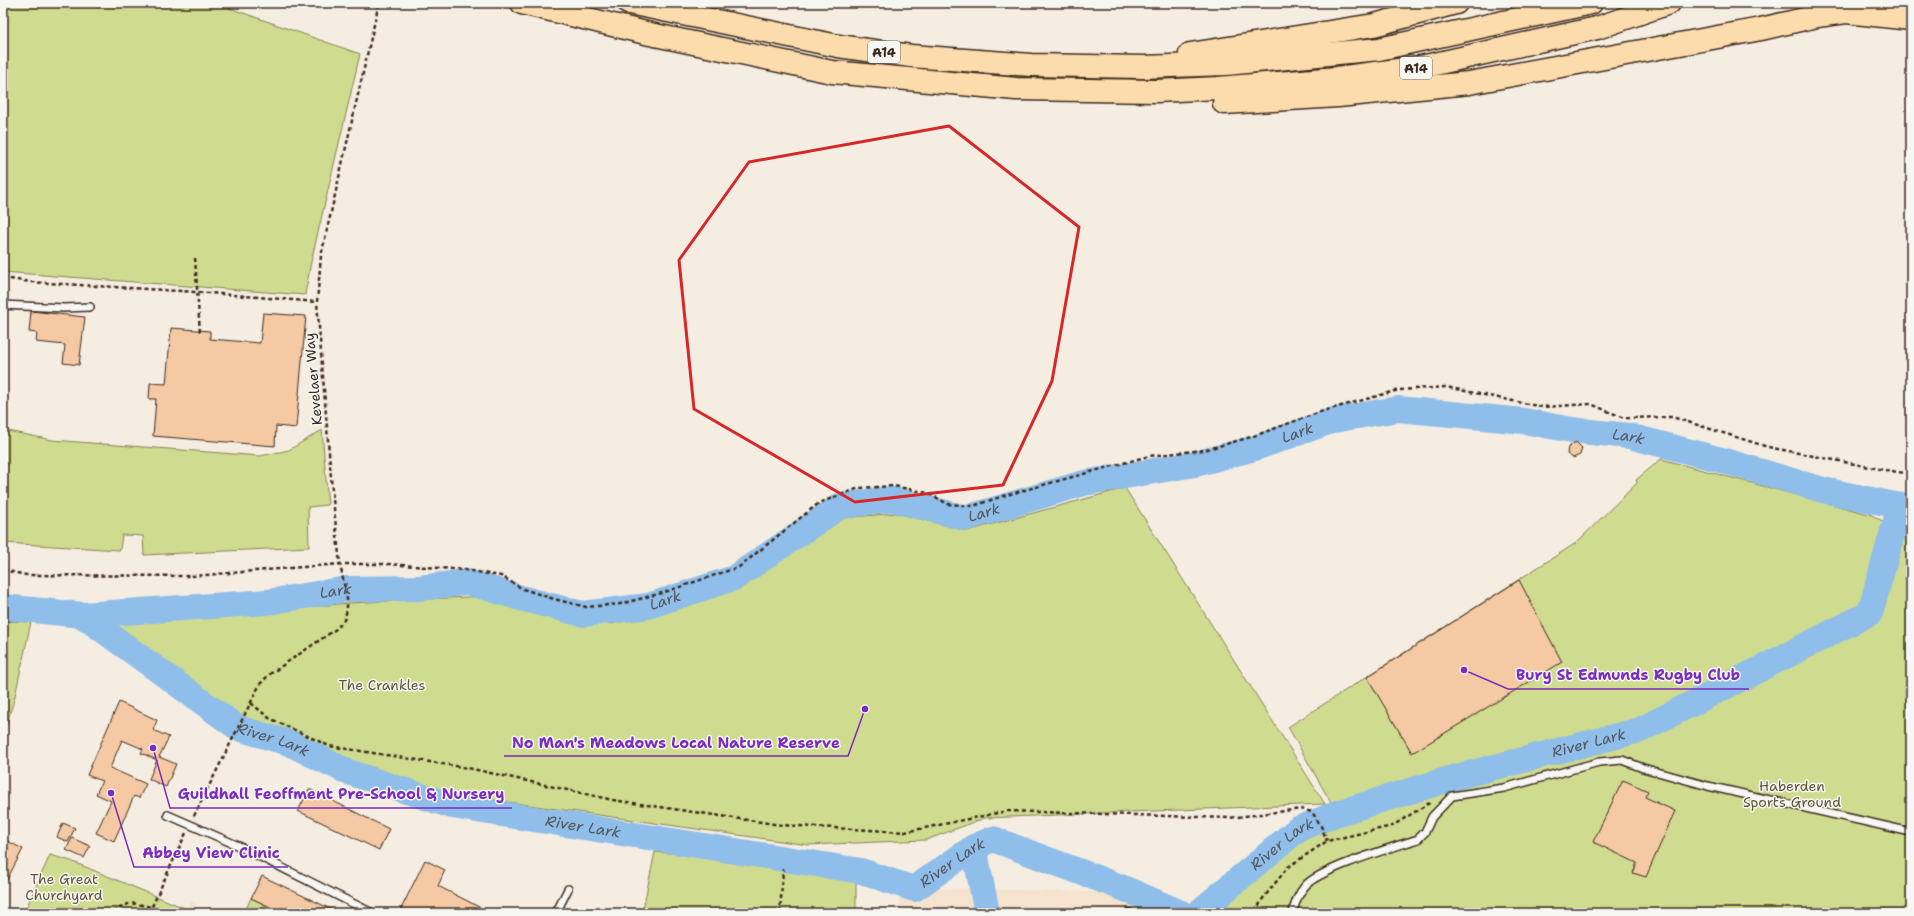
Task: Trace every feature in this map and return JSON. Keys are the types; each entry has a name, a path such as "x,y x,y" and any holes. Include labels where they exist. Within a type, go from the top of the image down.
{"highway":[{"name":"A14","path":"522,3 650,34 832,72 1016,89 1156,92 1337,78 1421,67 1597,28 1669,3"},
{"name":"A14","path":"629,3 838,46 912,56 1031,66 1143,67 1226,64 1379,49 1591,3"},
{"path":"1143,67 1200,52 1374,25 1456,3"},
{"path":"1156,92 1209,104 1346,95 1469,83 1761,29 1817,16 1846,12 1911,19"}],"lane":[{"path":"3,304 64,308 90,307"},
{"path":"1293,913 1294,905 1305,885 1320,874 1418,839 1425,832 1432,817 1452,796 1504,788 1599,762 1622,760 1643,768 1708,786 1911,832"},
{"path":"168,815 241,846 372,913"},
{"path":"556,913 568,889"}],"path":[{"name":"Kevelaer Way","path":"233,739 260,684 270,674 336,629 344,620 347,610 347,599 340,564 332,490 317,302 321,256 379,3"},
{"path":"195,258 200,333"},
{"path":"3,278 31,282 197,292 317,302"},
{"path":"3,570 26,575 193,576 340,564 388,564 465,570 501,576 523,589 586,607 620,604 668,591 739,567 819,503 859,488 894,486 928,493 948,504 973,506 1003,496 1149,456 1204,450 1251,437 1323,411 1399,390 1446,387 1542,407 1591,404 1624,418 1672,417 1768,447 1911,474"},
{"path":"251,702 269,718 329,746 468,768 613,800 781,825 905,832 1006,811 1229,818 1301,809 1312,812 1317,818 1327,841"},
{"path":"1256,913 1261,901 1288,866 1327,841 1392,826 1432,801 1452,796"},
{"path":"780,913 783,869"},
{"path":"114,913 125,904 151,907"}],"highlighted area":[{"path":"949,126 1079,227 1052,381 1003,485 855,502 694,409 679,260 749,162"}],"shaded area":[{"path":"899,887 1123,893 1171,913 899,913"},
{"path":"191,901 205,911 211,913 185,913"}],"green space":[{"path":"3,3 215,3 360,54 311,262 305,295 3,272"},
{"path":"3,430 52,440 260,456 289,450 322,430 328,505 308,507 309,547 144,555 143,536 122,535 120,550 3,543"},
{"name":"Haberden Sports Ground","path":"1661,459 1872,515 1911,538 1911,913 1215,913 1216,902 1304,832 1457,781 1455,773 1334,808 1288,727 1576,543 1637,483 1636,480"},
{"name":"The Crankles","path":"1125,488 1325,804 985,818 926,840 808,845 459,795 340,760 293,738 251,725 106,622 270,611 348,603 488,596 544,613 612,624 736,584 833,519 896,513 967,531"},
{"path":"3,621 31,622 15,696 3,738"},
{"path":"655,852 784,862 856,871 856,913 642,913"},
{"name":"The Great Churchyard","path":"50,855 71,861 187,909 185,913 24,913"},
{"path":"251,898 283,913 244,913"}],"building":[{"path":"31,311 85,317 79,365 63,363 65,345 36,342 37,333 29,332"},
{"path":"263,313 306,316 296,428 276,426 275,446 153,436 156,399 149,399 150,383 166,384 171,328 210,331 210,339 260,343"},
{"path":"1576,442 1582,448 1580,455 1573,458 1567,454 1568,447"},
{"path":"1519,580 1562,662 1412,753 1367,677"},
{"path":"119,702 157,720 153,730 169,737 159,757 176,764 166,787 149,779 157,760 141,753 143,749 122,740 110,768 146,784 139,798 134,796 114,841 96,833 111,801 96,794 102,781 87,775"},
{"path":"1623,780 1648,791 1645,797 1675,811 1646,877 1633,873 1637,863 1593,842"},
{"path":"309,789 389,829 379,850 298,811"},
{"path":"63,823 75,828 68,842 57,837"},
{"path":"72,838 90,846 84,858 66,850"},
{"path":"3,839 23,849 3,887"},
{"path":"425,860 445,870 438,886 491,913 399,913"},
{"path":"262,876 339,913 283,913 251,898"}],"waterway":[{"name":"Lark","path":"82,615 267,602 347,589 419,588 468,582 524,599 583,614 648,606 734,578 840,506 891,499 966,518 1084,483 1195,464 1255,448 1334,420 1398,409 1524,421 1572,430 1629,436 1718,459 1823,490 1900,506"},
{"name":"River Lark","path":"1198,913 1298,829 1338,813 1456,777 1640,730 1870,613 1900,506 1911,505"},
{"name":"River Lark","path":"3,607 82,615 238,728 289,743 348,772 452,806 861,871 914,889 974,847 993,839 1123,888 1181,913"},
{"path":"974,847 987,913"}],"place":[{"name":"Bury St Edmunds Rugby Club","path":"1464,670"},
{"name":"No Man's Meadows Local Nature Reserve","path":"865,709"},
{"name":"Guildhall Feoffment Pre-School & Nursery","path":"153,748"},
{"name":"Abbey View Clinic","path":"111,793"}]}
